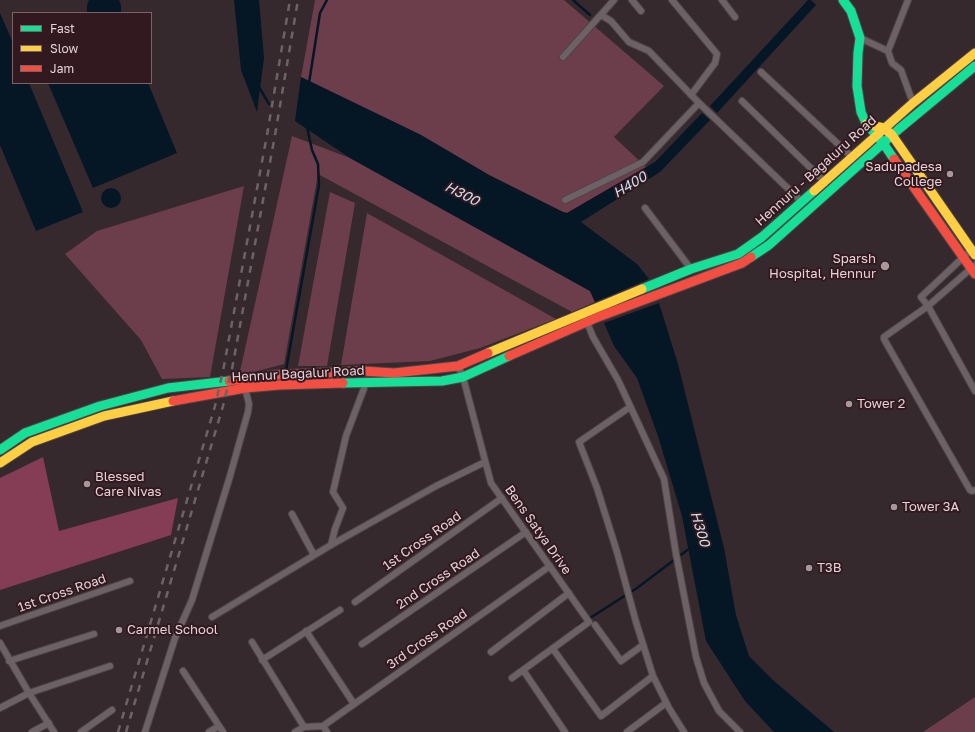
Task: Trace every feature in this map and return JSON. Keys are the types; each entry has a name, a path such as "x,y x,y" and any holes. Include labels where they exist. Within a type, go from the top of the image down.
{"main road":[{"path":"843,0 851,11 860,38 857,86 861,112 866,123 883,143 963,257 974,269"},
{"name":"Hennuru - Bagaluru Road","path":"596,313 659,282 692,269 738,254 762,237 884,128 975,53"},
{"name":"Hennuru - Bagaluru Road","path":"596,313 662,292 742,263 769,245 892,135 975,66"},
{"path":"866,123 884,128 892,135 973,252"},
{"name":"Hennur Bagalur Road","path":"0,463 32,442 104,416 203,395 245,388 311,384 442,381 463,377 587,322 596,313"},
{"name":"Hennur Bagalur Road","path":"0,450 25,433 100,406 168,388 275,375 363,372 394,373 458,366 596,313"},
{"path":"310,374 311,384"}],"street":[{"path":"563,57 614,0"},
{"path":"632,0 641,11"},
{"path":"672,0 716,54 715,63 692,95"},
{"path":"722,0 735,17"},
{"path":"908,0 888,51 892,63 901,70 913,103"},
{"path":"602,14 611,21 629,42 649,51 699,103 801,202"},
{"path":"860,38 888,51"},
{"path":"761,72 852,157"},
{"path":"742,101 824,181"},
{"path":"565,200 643,162 699,103"},
{"path":"645,208 692,269"},
{"path":"973,252 963,257 921,297 928,306 975,391"},
{"path":"974,269 928,306 885,336 884,339 970,490 975,490"},
{"path":"587,322 593,337 618,380 664,479 677,562 696,657 704,683 719,711 740,732"},
{"name":"Bens Satya Drive","path":"458,366 463,377 491,483 589,622 512,678"},
{"path":"331,545 343,508 333,492 346,436 366,383"},
{"path":"145,732 175,638 192,600 230,476 248,412 249,404 245,388"},
{"path":"630,407 579,442 597,488 653,676 666,703 684,732"},
{"path":"212,617 331,545 436,486 485,462"},
{"name":"1st Cross Road","path":"355,602 502,498"},
{"path":"292,514 314,555"},
{"name":"2nd Cross Road","path":"362,644 526,532"},
{"name":"3rd Cross Road","path":"325,729 354,704 550,566"},
{"name":"1st Cross Road","path":"0,626 130,581"},
{"path":"491,652 569,593"},
{"path":"262,660 340,610"},
{"path":"595,625 621,661 643,645"},
{"path":"306,632 354,704"},
{"path":"9,661 94,634"},
{"path":"252,642 304,726"},
{"path":"0,643 9,661 54,732"},
{"path":"553,649 601,716 653,676"},
{"path":"0,708 29,693 110,666"},
{"path":"523,670 565,732"},
{"path":"183,671 223,732"},
{"path":"627,732 666,703"},
{"path":"81,732 112,710"},
{"path":"32,732 49,723"},
{"path":"209,732 219,726"},
{"path":"295,732 304,726 325,729"}],"shaded area":[{"path":"315,0 564,0 664,86 614,137 646,167 567,213 489,175 421,135 301,77"},
{"path":"292,136 350,158 590,291 595,302 572,312 318,174 284,364 239,376"},
{"path":"244,186 210,377 162,379 141,340 65,254 97,231"},
{"path":"330,192 355,203 327,366 298,366"},
{"path":"367,213 556,319 480,348 430,361 341,365"},
{"path":"43,457 59,531 178,498 171,535 0,590 0,478"},
{"path":"975,697 975,732 923,732"}],"water":[{"path":"89,0 119,0 121,12 87,12"},
{"path":"234,0 259,0 264,58 257,112 241,70"},
{"path":"808,0 811,0 816,5 717,113 710,106"},
{"path":"0,13 12,41 12,84 29,84 83,212 36,231 0,145"},
{"name":"H400","path":"301,77 421,135 489,175 567,213 655,162 702,113 710,120 660,172 581,222 637,264 649,279 595,302 590,291 350,158 295,121"},
{"path":"48,84 148,84 177,153 93,188"},
{"path":"111,188 118,191 121,198 118,205 111,208 104,205 101,198 104,191"},
{"path":"659,303 678,364 724,548 736,615 749,656 774,681 834,732 774,732 745,701 706,641 682,516 658,436 637,378 614,346 604,323"}],"waterway":[{"path":"309,83 320,13 327,0"},
{"path":"573,0 590,15"},
{"name":"H300","path":"259,87 269,104"},
{"path":"286,370 319,185 318,164 312,150 307,127"},
{"path":"579,625 637,588 690,548"}],"railway":[{"path":"118,732 215,406 223,371 267,135 290,0"},
{"path":"126,732 223,406 232,369 298,0"}],"traffic: fast":[{"path":"843,0 851,11 860,38 857,86 861,112 866,123 894,159"},
{"path":"751,257 769,245 899,129 975,66"},
{"path":"642,289 691,269 738,254 762,237 814,191"},
{"path":"343,383 442,381 463,377 509,356"},
{"path":"0,450 25,433 100,406 168,388 229,381"}],"traffic: slow":[{"path":"814,191 913,103 975,53"},
{"path":"866,124 884,128 892,135 975,255"},
{"path":"488,353 642,289"},
{"path":"0,463 32,442 104,416 173,401"}],"traffic: jam":[{"path":"894,159 975,274"},
{"path":"509,356 598,317 742,263 751,257"},
{"path":"229,381 275,375 363,371 394,373 458,366 488,353"},
{"path":"173,401 245,388 279,385 343,383"}],"place":[{"name":"Sadupadesa College","path":"950,174"},
{"name":"Sparsh Hospital, Hennur","path":"885,266"},
{"name":"Tower 2","path":"849,404"},
{"name":"Blessed Care Nivas","path":"87,484"},
{"name":"Tower 3A","path":"894,507"},
{"name":"T3B","path":"809,568"},
{"name":"Carmel School","path":"119,630"}]}
